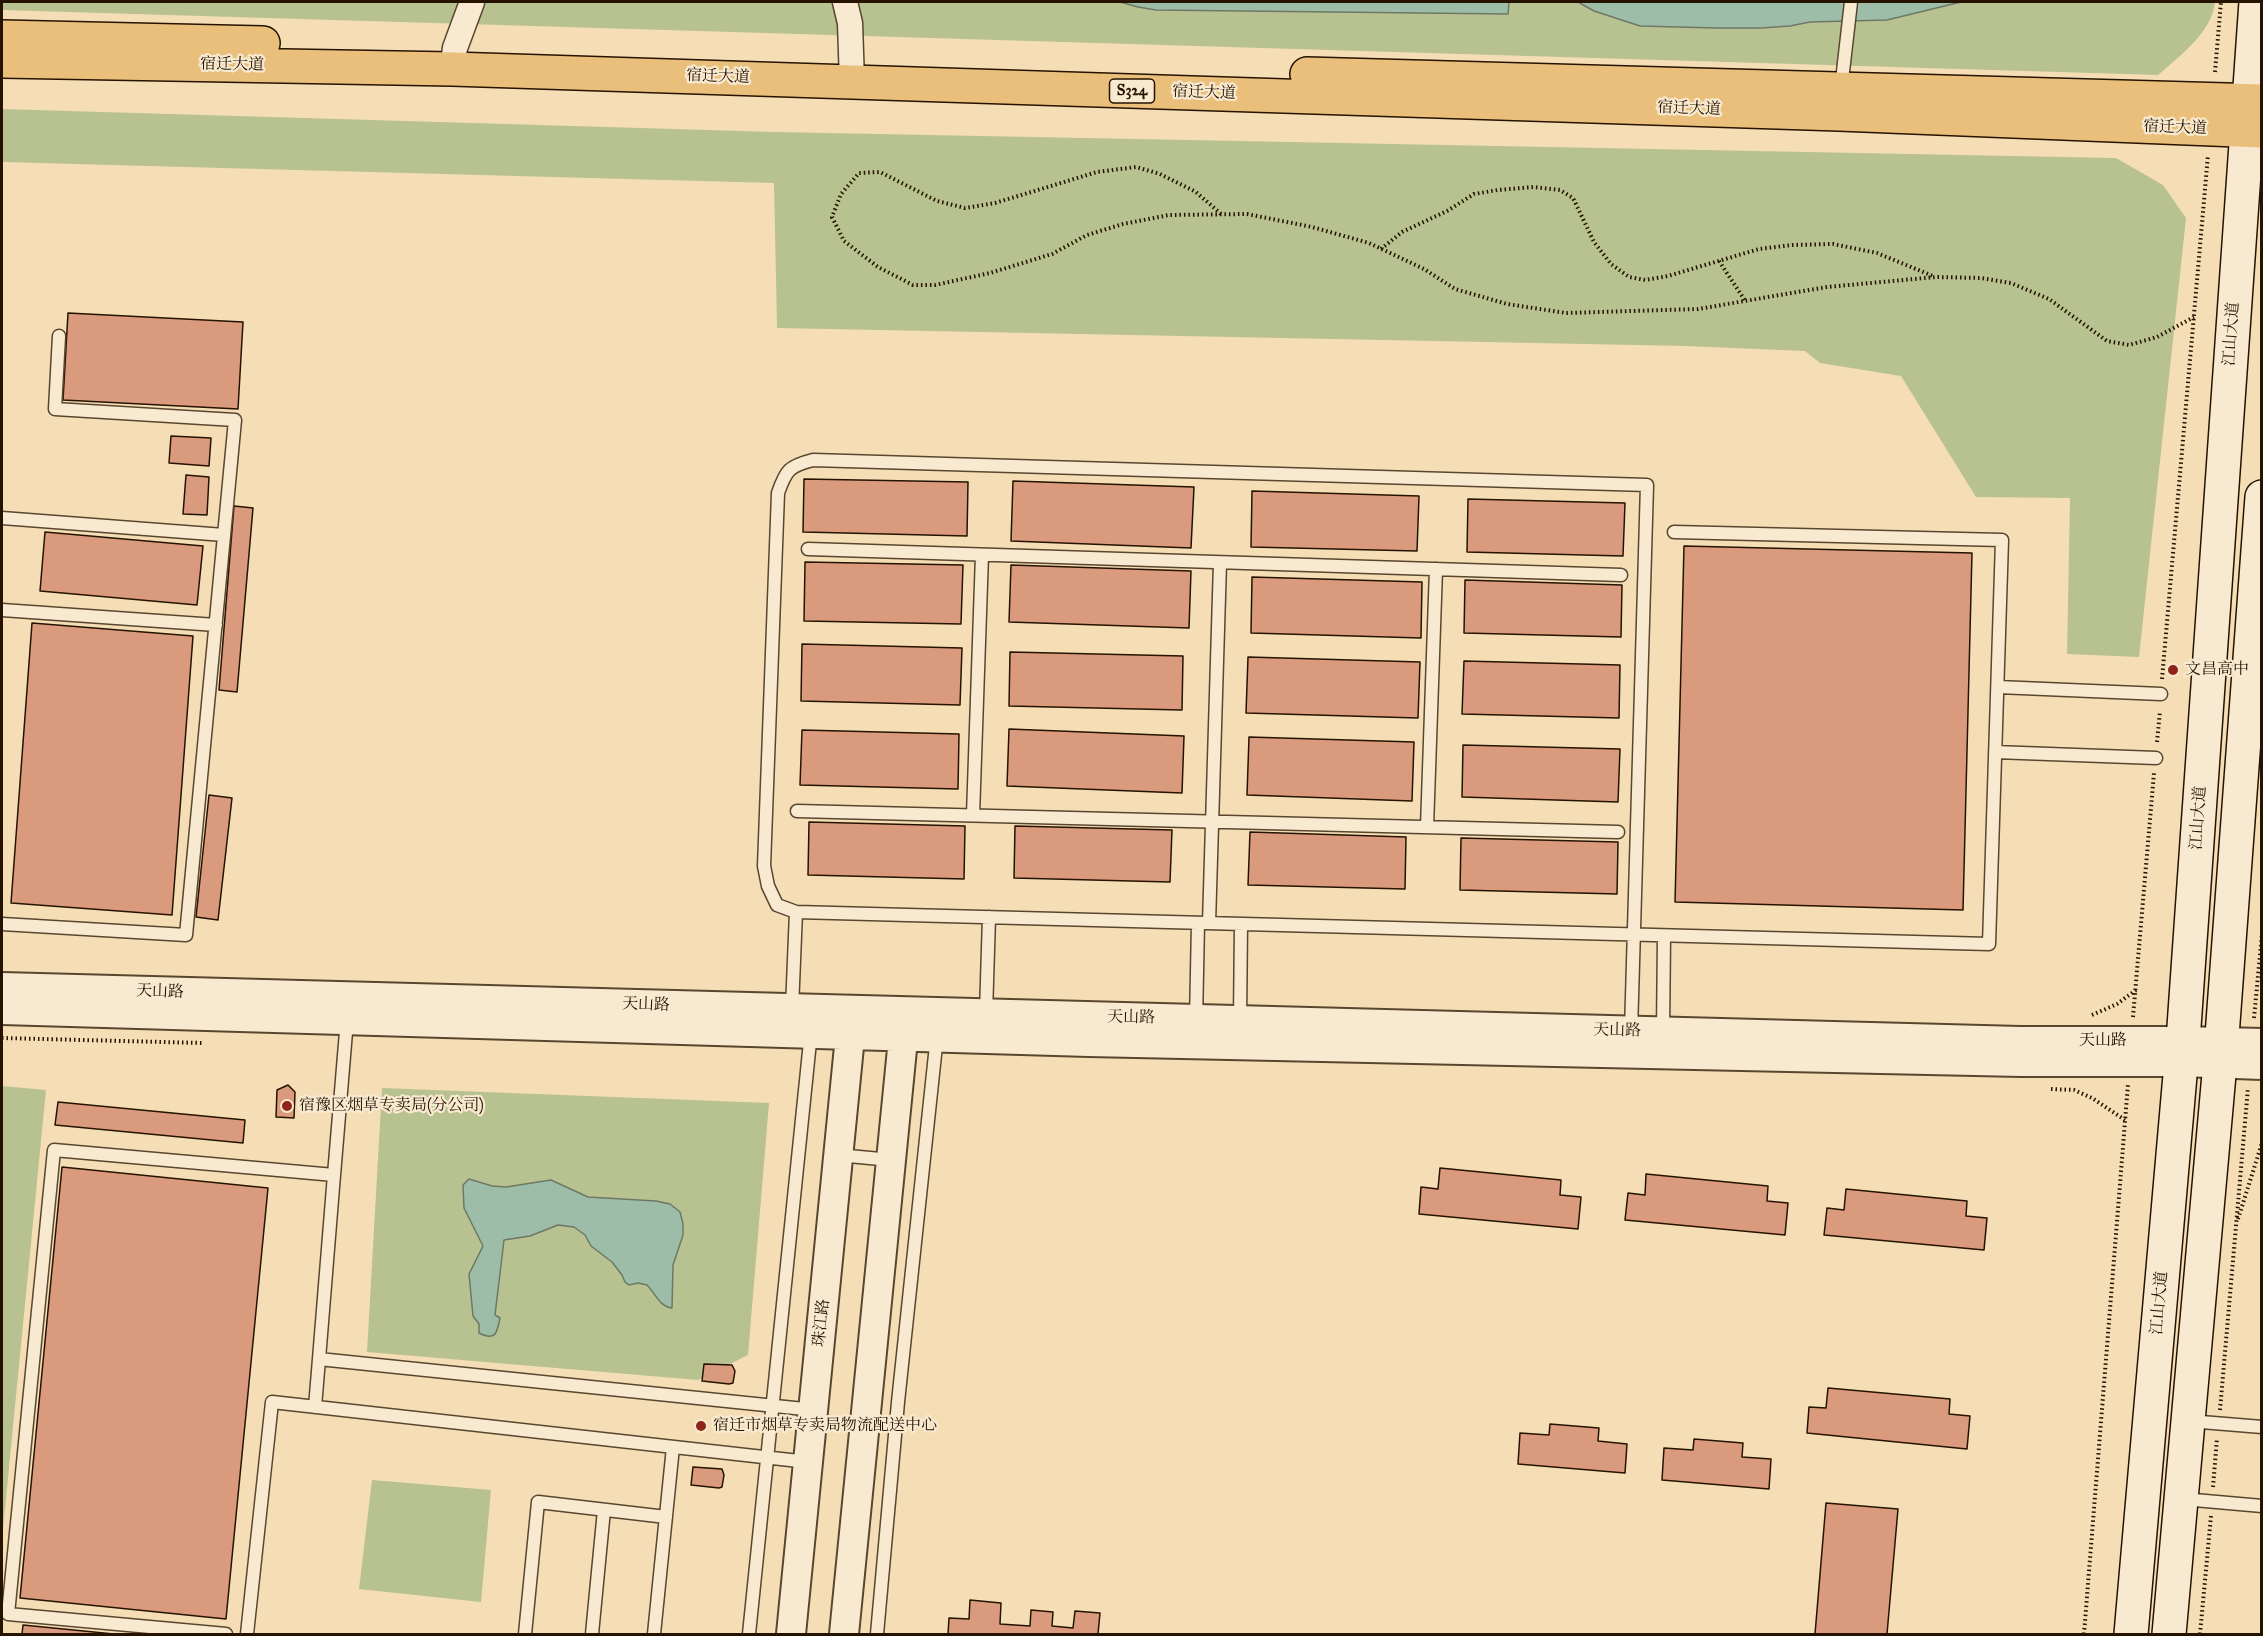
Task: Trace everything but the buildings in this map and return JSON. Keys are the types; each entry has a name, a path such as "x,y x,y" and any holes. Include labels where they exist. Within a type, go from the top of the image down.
{"main road":[{"name":"江山大道","path":"2131,1635 2182,1051 2254,116 2256,2"},
{"name":"宿迁大道","path":"2,37 454,59 2254,116"},
{"name":"宿迁大道","path":"2,61 454,59"},
{"path":"2169,1635 2197,1500 2203,1422 2244,1053 2262,497"}],"street":[{"path":"454,59 472,2"},
{"path":"845,2 850,23 852,71"},
{"name":"天山路","path":"2,987 851,1023 1663,1043 2021,1062 2130,1051 2244,1053"},
{"name":"天山路","path":"2,1010 347,1020 801,1021"},
{"name":"珠江路","path":"791,1635 851,1023"},
{"path":"844,1635 904,1024"}],"lane":[{"path":"1840,102 1851,2"},
{"path":"2,924 186,935 235,420 55,409 59,336"},
{"path":"1631,1042 1633,935 1647,485 813,460 795,464 785,475 778,493 765,866 768,886 777,905 796,912 989,917 1633,935 1664,936 1989,944 2002,540 1674,531"},
{"path":"2,518 224,535"},
{"path":"808,549 1621,576"},
{"path":"973,815 982,555"},
{"path":"1195,1032 1212,821 1220,563"},
{"path":"1427,827 1436,569"},
{"path":"2,610 216,625"},
{"path":"1998,687 2161,694"},
{"path":"1995,752 2156,758"},
{"path":"797,811 1618,832"},
{"path":"749,1635 772,1405 801,1021 796,912"},
{"path":"986,1026 989,917"},
{"path":"1239,1033 1241,924"},
{"path":"1663,1043 1664,936"},
{"path":"315,1407 347,1020"},
{"path":"877,1635 898,1402 939,1025"},
{"path":"226,1635 8,1614 54,1150 334,1175"},
{"path":"838,1155 891,1160"},
{"path":"319,1359 813,1410"},
{"path":"247,1635 272,1402 808,1462"},
{"path":"2203,1422 2262,1427"},
{"path":"654,1635 673,1447"},
{"path":"2197,1500 2262,1506"},
{"path":"525,1635 538,1502 666,1517"},
{"path":"592,1635 604,1510"}],"path":[{"path":"2084,1635 2130,1051 2221,2"},
{"path":"1221,214 1196,192 1160,174 1136,167 1097,172 995,203 965,208 937,201 880,172 859,173 841,194 832,217 844,241 878,267 913,285 935,285 990,273 1052,254 1087,235 1123,224 1169,215 1247,214 1312,227 1369,243 1424,270 1455,289 1507,304 1554,311 1674,310 1746,302 1827,288 1935,277 1981,278 2011,283 2049,298 2107,341 2129,345 2157,336 2194,317"},
{"path":"1381,249 1402,232 1447,211 1474,194 1534,187 1560,190 1573,198 1594,242 1611,264 1629,277 1645,280 1668,276 1759,249 1833,244 1877,253 1935,277"},
{"path":"1719,261 1746,302"},
{"path":"2200,1635 2197,1500 2203,1422 2236,1228 2244,1053 2262,934"},
{"path":"2236,1228 2262,1143"}],"shaded area":[{"path":"2,2 2215,2 2208,23 2194,43 2158,75 2,10"},
{"path":"1120,2 1509,2 1508,14 1156,10"},
{"path":"1578,2 1961,2 1887,20 1810,22 1761,28 1716,28 1640,26 1594,11"},
{"path":"2,109 775,132 2116,158 2163,185 2186,218 2139,657 2067,654 2070,498 1976,497 1901,376 1820,363 1805,351 1686,346 777,328 774,183 2,162"},
{"path":"2,1086 46,1090 2,1539"},
{"path":"382,1088 769,1103 748,1355 698,1380 367,1352"},
{"path":"469,1179 492,1186 506,1187 551,1180 588,1197 670,1204 680,1212 683,1224 683,1235 673,1265 672,1308 661,1302 647,1285 638,1283 629,1285 625,1282 612,1262 591,1246 585,1235 574,1227 558,1225 530,1236 504,1240 495,1315 500,1318 498,1327 493,1336 479,1333 479,1324 473,1316 469,1274 483,1246 464,1208 463,1185"},
{"path":"372,1480 491,1490 481,1602 359,1589"}],"place":[{"name":"文昌高中","path":"2173,670"},
{"name":"宿豫区烟草专卖局(分公司)","path":"287,1106"},
{"name":"宿迁市烟草专卖局物流配送中心","path":"701,1426"}]}
